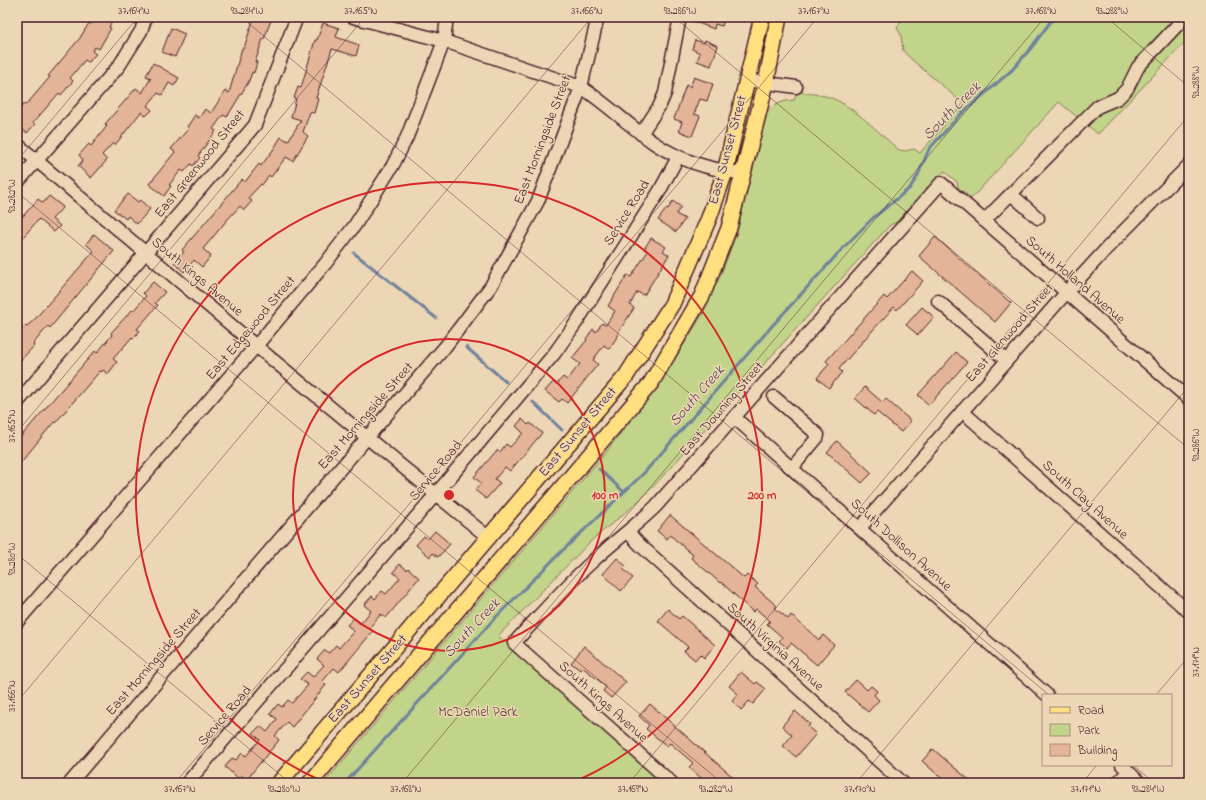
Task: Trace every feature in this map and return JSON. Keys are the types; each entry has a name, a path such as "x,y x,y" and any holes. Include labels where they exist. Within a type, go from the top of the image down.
{"main road":[{"name":"East Sunset Street","path":"279,783 626,376 672,304 709,218 726,172 746,80 762,17"},
{"name":"East Sunset Street","path":"310,783 651,383 702,296 729,228 766,83 779,17"}],"street":[{"path":"17,183 118,66 141,31 146,17"},
{"name":"East Greenwood Street","path":"17,403 255,125 297,17"},
{"path":"353,17 444,41 581,87 596,97 641,134 678,157 712,169 742,173"},
{"name":"East Edgewood Street","path":"17,622 256,346 325,264 355,225 393,165 407,137 444,41 447,17"},
{"name":"East Morningside Street","path":"70,783 445,347 491,286 538,201 581,87 598,17"},
{"path":"641,134 660,105 665,93 680,17"},
{"path":"984,221 1097,107 1118,98 1127,89 1138,67 1185,17"},
{"path":"746,80 796,87"},
{"name":"South Kings Avenue","path":"17,144 256,346 489,538"},
{"name":"Service Road","path":"187,783 436,494 567,338 659,192 678,157"},
{"name":"East Glenwood Street","path":"860,528 1066,293 1107,248 1189,165"},
{"name":"South Holland Avenue","path":"941,183 1189,399"},
{"name":"East Downing Street","path":"514,643 594,559 628,532 656,506 941,183"},
{"path":"1011,194 1038,218"},
{"path":"938,301 1006,360"},
{"path":"774,397 818,435 792,468"},
{"name":"South Clay Avenue","path":"962,411 1189,612"},
{"name":"South Dollison Avenue","path":"735,418 1046,694"},
{"name":"South Virginia Avenue","path":"628,532 640,545 903,783"},
{"name":"South Kings Avenue","path":"514,643 672,783"},
{"path":"1118,783 1125,768 1140,783"}],"green space":[{"name":"McDaniel Park","path":"903,17 1189,17 1189,38 1098,134 1059,102 971,199 958,187 957,182 944,171 901,220 890,225 652,488 632,507 592,540 498,636 663,783 324,783 607,451 661,381 702,315 723,269 737,232 765,115 774,106 785,101 794,100 797,92 825,96 844,104 854,111 899,150 905,151 914,149 920,153 964,103 903,51 901,35 897,28"}],"building":[{"path":"95,17 114,17 109,27 111,28 99,49 95,47 92,51 96,54 88,62 85,60 70,78 73,81 61,95 59,93 33,123 35,124 27,133 17,125 17,112 24,104 26,105 50,77 48,76 80,38 89,23 91,24"},
{"path":"254,17 262,17 271,20 255,62 257,62 254,73 252,72 249,81 227,117 223,115 213,129 216,131 198,156 200,158 193,166 191,164 184,172 181,170 169,185 171,186 164,196 149,184 175,152 171,149 189,128 187,127 195,115 199,118 205,109 211,113 225,91 229,93 242,48 244,48"},
{"path":"687,17 725,17 722,26 715,24 714,29 687,19"},
{"path":"323,23 339,28 336,37 359,45 356,56 332,49 316,98 318,99 314,113 310,112 303,132 308,136 293,161 286,157 271,177 269,175 262,185 261,184 248,198 252,201 244,210 240,206 227,220 203,249 211,256 202,267 194,260 184,272 174,263 184,252 182,250 242,179 245,182 259,164 261,166 281,137 288,141 301,120 291,117 296,99 294,98 298,87 301,88 315,40 317,40"},
{"path":"171,28 185,34 175,57 162,52"},
{"path":"695,40 704,43 705,40 718,46 711,66 697,61 700,53 692,49"},
{"path":"153,63 179,78 174,86 169,83 162,95 158,93 147,106 152,110 146,116 141,112 115,145 113,143 102,155 107,160 91,178 78,166 83,160 79,155 89,144 91,146 107,126 105,124 136,88 142,93 151,78 146,76"},
{"path":"694,77 713,84 707,101 700,99 694,114 700,116 692,136 679,131 682,122 674,119 686,85 690,87"},
{"path":"128,194 138,202 140,200 150,209 137,224 128,216 126,219 114,210"},
{"path":"49,196 63,207 52,219 60,226 54,232 39,219 17,244 17,223 38,199 43,203"},
{"path":"673,201 681,207 676,214 685,219 676,232 658,220"},
{"path":"94,234 114,251 50,328 48,326 33,344 34,346 17,364 17,334 24,326 26,327 34,320 94,251 86,244"},
{"path":"935,237 1011,303 995,322 919,256"},
{"path":"651,238 666,247 663,251 669,255 644,295 637,292 630,305 634,308 618,333 619,334 609,349 604,345 593,360 598,364 567,403 562,399 559,402 545,391 553,382 557,384 563,377 567,380 580,364 572,358 587,340 586,339 593,329 596,332 602,323 606,325 615,311 608,306 627,275 631,277 648,251 644,249"},
{"path":"912,271 923,281 897,310 894,307 863,341 839,369 842,372 829,388 817,378 829,364 826,361 884,296 887,299"},
{"path":"153,282 165,292 155,303 158,305 137,329 140,331 133,338 132,337 113,359 117,362 108,374 103,370 101,372 100,371 55,423 54,422 17,467 17,441 95,351 97,353 119,324 146,296 143,293"},
{"path":"922,307 934,317 918,335 906,325"},
{"path":"956,352 967,362 929,405 918,395"},
{"path":"865,387 882,402 886,399 911,421 901,432 877,412 874,415 855,398"},
{"path":"522,419 528,425 530,423 542,433 510,471 505,467 495,479 500,483 486,499 475,490 481,483 474,477 497,450 500,452 506,444 510,447 523,433 516,426"},
{"path":"837,441 872,473 862,483 827,452"},
{"path":"670,515 744,578 747,575 758,584 755,587 777,606 775,608 788,619 791,615 819,640 823,635 834,645 817,665 791,643 787,648 779,641 782,637 767,624 770,621 756,609 753,612 721,582 720,583 691,558 693,555 670,535 667,539 657,531"},
{"path":"435,531 450,544 438,557 433,553 430,557 416,545 424,536 428,539"},
{"path":"617,558 626,566 623,569 633,578 621,591 603,574"},
{"path":"400,564 407,570 408,568 419,578 386,618 381,614 369,628 373,631 339,672 334,668 322,682 326,685 292,727 287,722 275,736 279,740 246,780 241,775 238,778 225,767 232,758 236,760 242,753 246,756 260,740 253,733 260,726 267,732 277,719 270,714 278,704 282,707 288,700 292,703 308,685 300,679 307,672 313,677 324,665 317,659 325,650 329,653 336,645 339,648 354,631 347,625 354,618 360,624 371,611 364,605 372,596 375,599 382,591 386,594 400,578 393,572"},
{"path":"668,609 679,619 682,616 715,645 704,658 700,654 695,660 684,651 688,647 658,621"},
{"path":"584,646 626,682 611,698 603,691 606,687 590,673 582,667 580,670 571,663"},
{"path":"741,672 755,684 757,682 766,689 753,704 749,701 741,710 732,701 738,694 729,686"},
{"path":"856,680 867,690 871,686 877,691 874,695 879,700 868,712 845,692"},
{"path":"650,704 740,783 707,783 701,778 689,767 693,763 670,743 667,746 646,729 649,725 639,716"},
{"path":"795,711 810,724 808,727 816,734 796,757 783,746 792,735 782,726"},
{"path":"933,749 973,783 947,783 922,761"}],"waterway":[{"name":"South Creek","path":"345,783 494,619 562,551 644,473 772,326 844,247 873,218 910,188 918,175 929,149 960,115 1012,70 1031,48 1054,17"},
{"path":"354,253 436,318"},
{"path":"466,347 506,382"},
{"path":"533,402 562,430"},
{"path":"599,469 624,492"}]}
